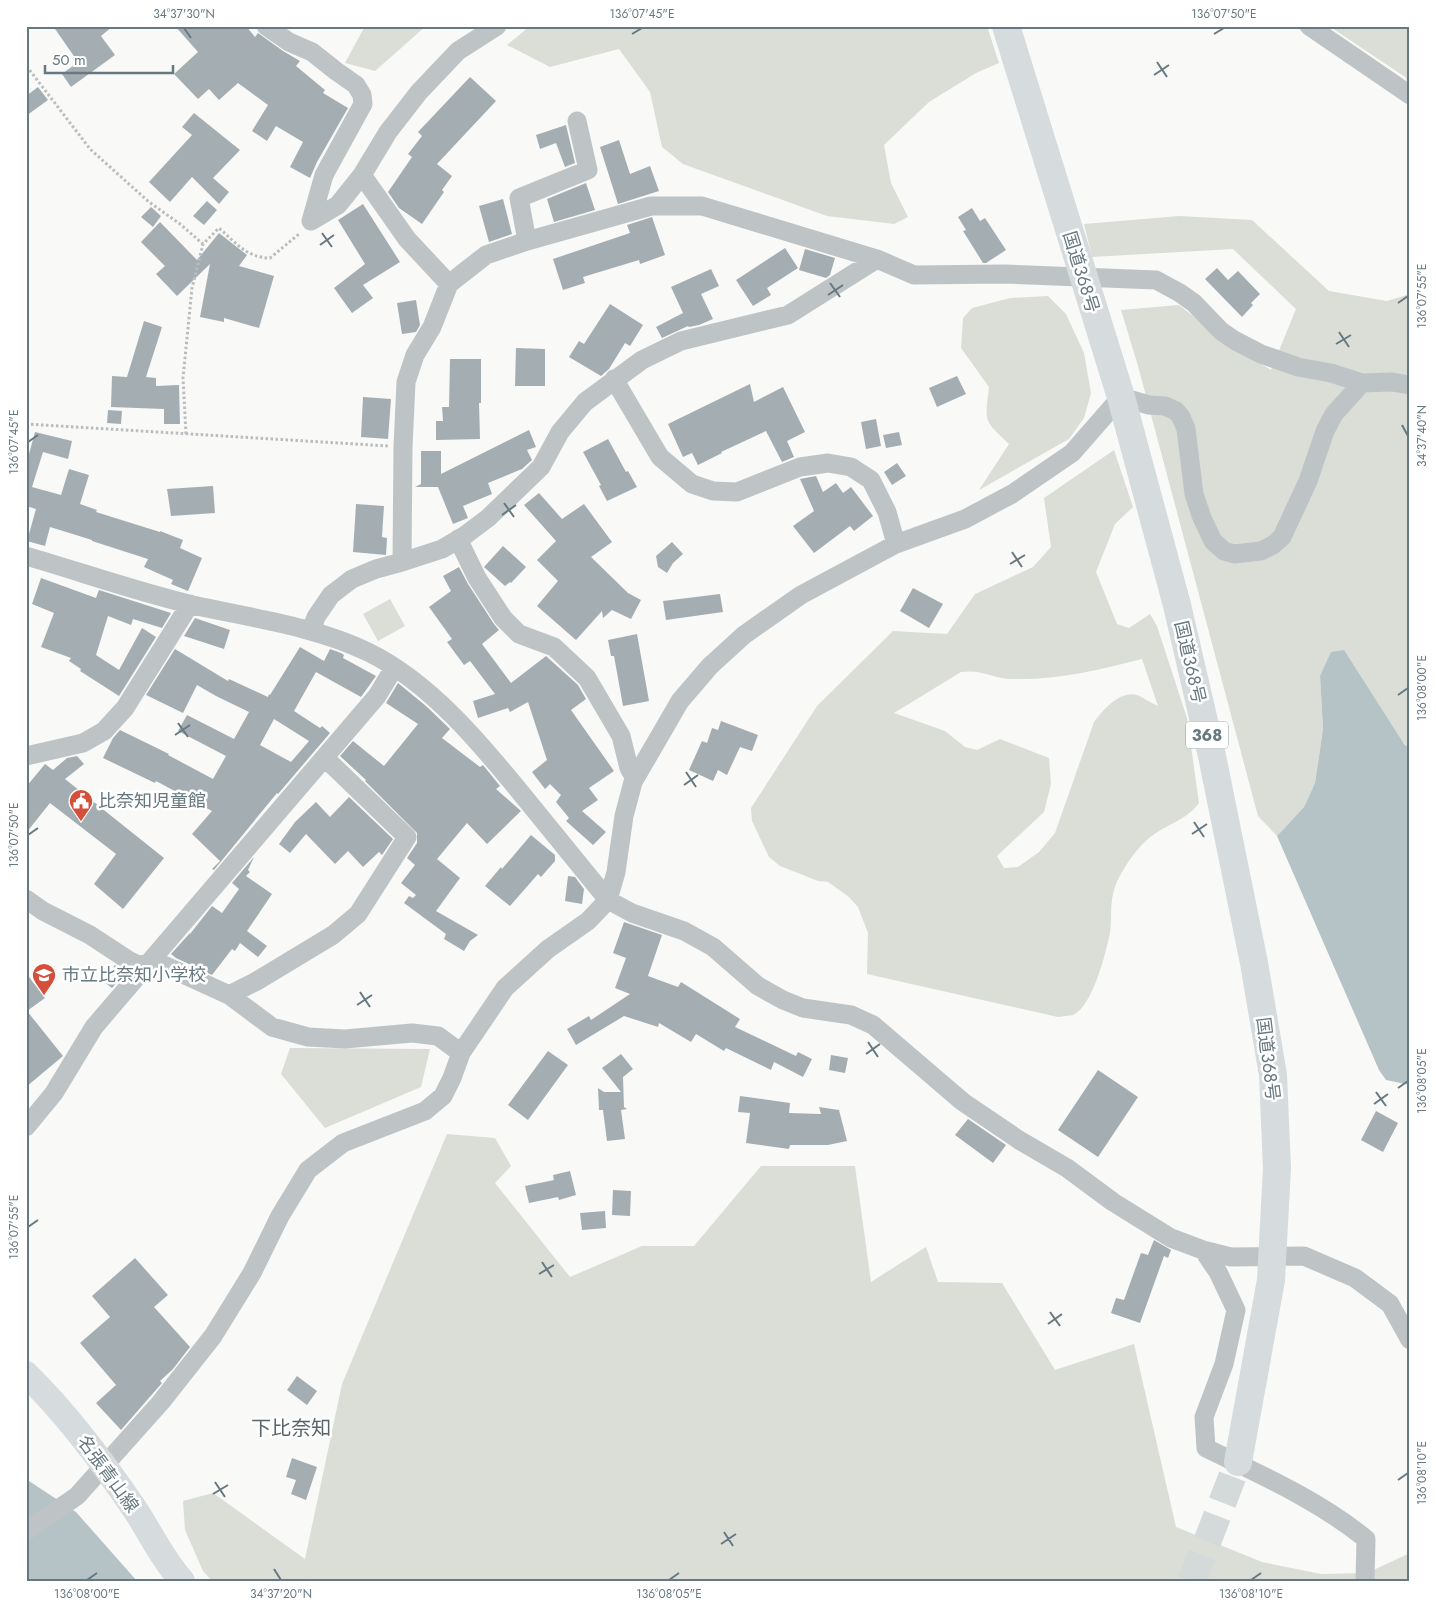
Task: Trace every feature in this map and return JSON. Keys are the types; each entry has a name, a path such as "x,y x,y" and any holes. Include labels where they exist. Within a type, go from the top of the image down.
{"highway":[{"name":"国道368号","path":"1006,26 1121,397 1177,605 1212,756 1273,1075 1277,1159 1272,1280 1238,1462"}],"main road":[{"name":"名張青山線","path":"26,1374 54,1401 105,1466 173,1571 182,1581"}],"street":[{"path":"266,26 289,42 312,52 356,85 362,96 363,104 324,175 311,221"},
{"path":"311,221 338,205 362,175 388,132 419,92 458,51 497,26"},
{"path":"1309,26 1410,95"},
{"path":"527,241 519,198 588,170 577,120"},
{"path":"362,175 407,239 449,284"},
{"path":"402,562 403,447 406,382 416,355 432,327 449,284 486,255 527,241 651,206 702,206 877,259 914,275 1004,274 1156,280 1194,303 1221,331 1247,348 1298,367 1331,373 1362,383 1392,382 1410,385"},
{"path":"310,631 316,617 331,595 352,579 376,569 442,549 488,518 541,467 560,432 585,402 642,360 681,341 788,315 877,259"},
{"path":"614,379 660,457 692,484 713,491 737,492 800,467 828,463 850,467 871,480 887,512 896,544"},
{"path":"26,1531 77,1496 161,1402 214,1336 252,1273 280,1216 308,1170 343,1143 425,1111 443,1096 461,1053 505,988 548,949 588,921 608,900 616,872 624,816 635,778 680,701 710,666 744,635 801,596 896,544 965,518 1012,494 1072,453 1121,397 1176,410 1186,429 1194,494 1212,541 1224,551 1234,554 1261,551 1273,545 1282,537 1308,481 1325,431 1334,414 1362,383"},
{"path":"458,539 477,578 503,618 519,634 554,647 587,678 621,736 629,768 635,778"},
{"path":"26,556 190,604 310,631 340,640 369,652 435,698 487,752 608,900 632,913 684,931 713,947 758,986 783,1000 804,1008 851,1014 873,1025 964,1102 1019,1140 1067,1168 1113,1202 1171,1238 1203,1250 1231,1257 1304,1256 1355,1278 1390,1304 1410,1340"},
{"path":"26,756 83,743 104,731 125,708 190,604"},
{"path":"26,1127 54,1093 94,1027 377,696 394,668"},
{"path":"229,995 255,982 334,935 358,914 407,837 325,758"},
{"path":"26,899 43,911 138,965 159,964 229,995 272,1027 308,1037 345,1039 412,1033 438,1036 461,1053"},
{"path":"1203,1250 1218,1272 1236,1310 1224,1364 1204,1417 1206,1448 1308,1498 1366,1539 1365,1581"}],"path":[{"path":"26,70 28,68 90,149 149,202 180,224 203,244"},
{"path":"186,434 183,378 192,288 203,244 219,228 249,254 258,258 270,258 294,239 311,221"},
{"path":"26,424 403,447"}],"shaded area":[{"path":"365,26 426,26 375,71 345,63"},
{"path":"530,26 987,26 999,63 976,73 929,102 884,145 891,183 908,217 894,224 827,216 683,164 662,147 650,92 619,49 550,67 507,45"},
{"path":"1329,26 1410,26 1410,88 1405,77"},
{"path":"1179,216 1252,220 1329,291 1387,301 1410,294 1410,748 1320,676 1323,729 1315,783 1304,807 1277,836 1258,816 1138,366 1121,310 1179,305 1230,345 1271,370 1296,309 1233,249 1092,257 1084,224"},
{"path":"1048,296 1066,314 1084,353 1091,393 1084,418 1069,439 979,490 1009,444 994,430 988,420 989,387 961,348 963,318 972,308 1010,298"},
{"path":"1114,450 1133,507 1115,524 1096,572 1117,624 1129,628 1150,614 1157,626 1187,718 1199,803 1187,815 1147,840 1126,865 1113,894 1110,933 1102,965 1092,990 1080,1010 1073,1015 1058,1017 867,974 868,933 858,907 849,897 828,882 818,881 780,866 769,857 752,821 751,808 817,706 893,631 947,634 975,594 1033,567 1051,547 1044,498","holes":["1142,659 1158,706 1137,695 1131,694 1118,698 1102,712 1094,722 1055,833 1039,852 1018,867 1004,868 997,856 1044,812 1051,784 1049,758 1000,739 977,750 965,747 945,731 894,713 961,672 976,672 1006,679 1046,678"]},
{"path":"390,599 405,626 378,641 363,614"},
{"path":"1344,650 1404,744 1410,748 1410,1085 1386,1080 1379,1070 1277,836 1304,807 1315,783 1323,729 1320,676 1331,652"},
{"path":"290,1048 430,1049 421,1087 325,1128 281,1074"},
{"path":"447,1134 495,1138 511,1166 495,1183 570,1277 642,1246 694,1246 761,1166 855,1166 871,1282 926,1247 938,1282 1002,1283 1055,1370 1134,1344 1176,1527 1262,1562 1321,1574 1367,1573 1410,1553 1410,1581 212,1581 203,1571 185,1530 183,1501 213,1493 305,1559 342,1384"},
{"path":"26,1479 76,1512 137,1581 26,1581"}],"building":[{"path":"53,26 113,26 101,36 115,55 71,87 62,74 78,62"},
{"path":"175,26 246,26 255,37 258,33 300,61 296,66 325,90 323,93 348,108 310,178 290,167 303,142 276,126 267,141 252,131 268,105 238,83 219,100 209,89 198,99 174,74 198,52"},
{"path":"470,77 496,101 437,164 452,176 442,190 444,192 422,224 399,208 388,192 412,157 408,154 422,136 418,132"},
{"path":"38,87 48,100 26,116 26,96"},
{"path":"194,113 240,150 213,178 229,192 219,204 192,177 170,202 149,182 192,135 182,127"},
{"path":"566,125 575,163 565,167 556,143 540,149 536,135"},
{"path":"619,140 630,174 650,166 659,191 618,204 600,147"},
{"path":"586,183 595,210 554,222 547,199"},
{"path":"503,199 512,234 489,242 479,206"},
{"path":"207,201 217,210 204,225 193,216"},
{"path":"363,204 400,262 363,285 373,298 352,313 334,288 365,264 338,220"},
{"path":"151,207 161,216 153,227 141,217"},
{"path":"972,208 980,221 985,218 1006,250 986,263 983,263 963,231 966,230 958,217"},
{"path":"652,217 665,255 640,264 639,260 583,277 585,283 563,290 553,259 630,233 627,225"},
{"path":"160,222 197,260 219,233 247,255 239,266 274,276 259,328 224,318 224,322 200,317 210,264 177,296 156,274 165,266 141,242"},
{"path":"785,248 798,268 767,288 771,295 753,306 736,280"},
{"path":"805,249 835,258 830,275 826,278 799,270"},
{"path":"1217,268 1228,280 1238,271 1260,294 1251,303 1253,305 1242,317 1205,279"},
{"path":"711,269 719,286 701,294 713,319 699,325 688,326 662,338 656,327 683,313 671,287"},
{"path":"416,300 420,325 416,332 402,334 397,303"},
{"path":"610,304 643,325 630,346 625,343 609,369 601,376 569,357 579,341 584,344"},
{"path":"144,321 162,327 146,377 156,378 156,386 179,385 180,424 164,424 164,409 111,407 112,376 127,377"},
{"path":"516,348 545,349 545,386 515,386"},
{"path":"450,359 481,359 480,439 436,440 436,421 443,421 442,407 449,407"},
{"path":"957,376 966,394 937,407 929,388"},
{"path":"750,384 754,402 783,387 805,432 787,441 794,457 782,462 766,431 698,465 692,453 683,457 668,424"},
{"path":"363,397 391,399 388,439 361,437"},
{"path":"108,410 122,411 121,424 107,423"},
{"path":"876,419 881,446 866,449 861,422"},
{"path":"529,430 536,447 527,450 532,460 522,469 488,483 492,494 463,506 468,518 453,524 438,487 415,487 421,484 421,451 441,451 441,474"},
{"path":"35,432 72,441 68,459 43,452 32,487 61,495 69,469 89,475 80,504 97,510 96,512 160,531 183,540 180,548 202,558 188,591 171,584 173,580 144,567 148,559 92,540 50,527 45,546 27,541 36,509 26,506 26,465"},
{"path":"899,432 902,445 886,448 883,435"},
{"path":"608,439 626,472 628,471 637,487 607,501 599,486 601,485 583,452"},
{"path":"897,463 906,476 892,485 884,472"},
{"path":"816,476 823,492 836,483 843,493 851,487 873,516 854,531 850,526 814,553 793,526 814,511 800,479"},
{"path":"213,486 215,513 171,516 167,489"},
{"path":"539,493 562,519 584,504 612,542 591,557 628,593 641,600 631,619 612,610 603,618 602,611 576,640 537,606 558,581 537,560 556,541 524,505"},
{"path":"356,504 384,506 382,537 387,538 386,555 353,552"},
{"path":"672,542 683,554 673,563 667,573 658,567 656,556"},
{"path":"503,546 526,567 511,583 505,586 484,567"},
{"path":"459,567 468,584 499,630 482,644 511,683 546,656 578,685 586,699 571,710 614,771 589,788 598,800 582,811 606,832 593,845 566,821 569,818 556,802 561,795 550,784 545,789 532,772 547,760 528,702 510,712 508,708 478,718 473,701 495,694 470,661 464,665 447,642 452,639 429,607 451,591 443,576"},
{"path":"41,578 96,598 99,590 171,613 162,628 133,619 131,625 108,616 96,655 119,670 142,628 156,637 119,696 80,671 81,669 69,661 71,658 41,647 54,613 32,604"},
{"path":"913,588 943,604 929,628 900,611"},
{"path":"720,594 723,612 666,620 663,601"},
{"path":"195,618 230,630 224,649 184,636"},
{"path":"637,634 649,701 623,706 614,656 611,656 608,640"},
{"path":"300,647 324,661 330,649 341,653 344,655 343,658 376,676 361,697 316,672 294,711 320,728 322,726 330,733 277,793 214,870 212,869 220,861 192,834 212,811 156,781 155,783 103,758 113,738 120,730 169,754 213,779 226,756 178,731 187,715 234,739 249,712 197,685 183,713 146,695 175,649 228,681 229,679 268,697","holes":["274,719 309,741 291,762 260,745"]},
{"path":"398,683 450,729 442,738 480,767 483,765 500,786 496,789 521,811 487,844 467,823 437,859 460,878 436,911 478,935 470,941 464,951 444,939 446,934 404,903 409,896 413,898 416,895 401,883 415,865 407,858 417,843 417,833 340,756 353,741 384,766 418,724 386,703"},
{"path":"721,721 758,735 752,751 740,747 727,775 718,770 713,781 689,770 702,741 707,743 712,728 718,730"},
{"path":"77,756 84,764 65,779 164,858 123,909 94,884 116,854 50,803 26,833 26,787 45,764 53,770 67,758"},
{"path":"349,797 393,839 382,855 379,852 363,867 348,851 335,864 306,834 290,853 279,844 295,822 316,802 330,817"},
{"path":"531,835 555,855 555,861 541,877 538,874 510,906 485,886"},
{"path":"254,857 248,870 250,872 246,876 272,894 247,931 267,946 258,957 240,943 235,951 232,949 212,975 171,954 212,906 222,913 239,889 232,883"},
{"path":"568,876 575,877 584,889 582,904 565,901"},
{"path":"624,922 662,935 648,976 678,987 681,982 740,1019 735,1027 796,1056 798,1052 812,1059 803,1077 774,1062 771,1070 726,1048 724,1051 696,1034 691,1042 659,1023 658,1027 624,1016 576,1045 567,1029 589,1016 591,1020 630,994 615,988 626,958 613,953"},
{"path":"115,965 126,972 112,988 103,981"},
{"path":"26,973 45,998 27,1011 63,1056 26,1087"},
{"path":"548,1051 568,1065 528,1120 508,1105"},
{"path":"621,1054 633,1069 623,1077 624,1107 627,1109 621,1110 625,1139 607,1141 603,1110 599,1110 598,1088 604,1092 621,1092 602,1068"},
{"path":"831,1055 848,1058 845,1073 829,1070"},
{"path":"1098,1070 1138,1097 1098,1157 1058,1130"},
{"path":"740,1096 790,1103 789,1113 821,1114 819,1107 839,1110 847,1141 828,1145 790,1145 789,1149 746,1143 750,1113 738,1112"},
{"path":"1376,1111 1398,1123 1383,1152 1361,1140"},
{"path":"968,1119 1006,1145 993,1163 955,1135"},
{"path":"570,1171 576,1195 559,1200 558,1197 529,1203 525,1186 554,1180 553,1175"},
{"path":"613,1190 631,1191 630,1216 612,1215"},
{"path":"605,1211 606,1228 582,1230 580,1213"},
{"path":"1154,1240 1171,1250 1168,1258 1164,1256 1140,1323 1111,1313 1116,1298 1124,1300 1141,1253 1148,1255"},
{"path":"135,1258 168,1295 154,1307 190,1347 121,1430 96,1403 116,1385 80,1343 110,1317 92,1296"},
{"path":"297,1376 317,1391 307,1405 287,1390"},
{"path":"292,1458 317,1467 306,1500 291,1494 296,1480 286,1477"}],"tunnel":[{"path":"1192,1581 1238,1462"}],"place":[{"name":"比奈知児童館","path":"81,822"},
{"name":"市立比奈知小学校","path":"44,996"}],"district":[{"name":"下比奈知","path":"291,1428"}]}
